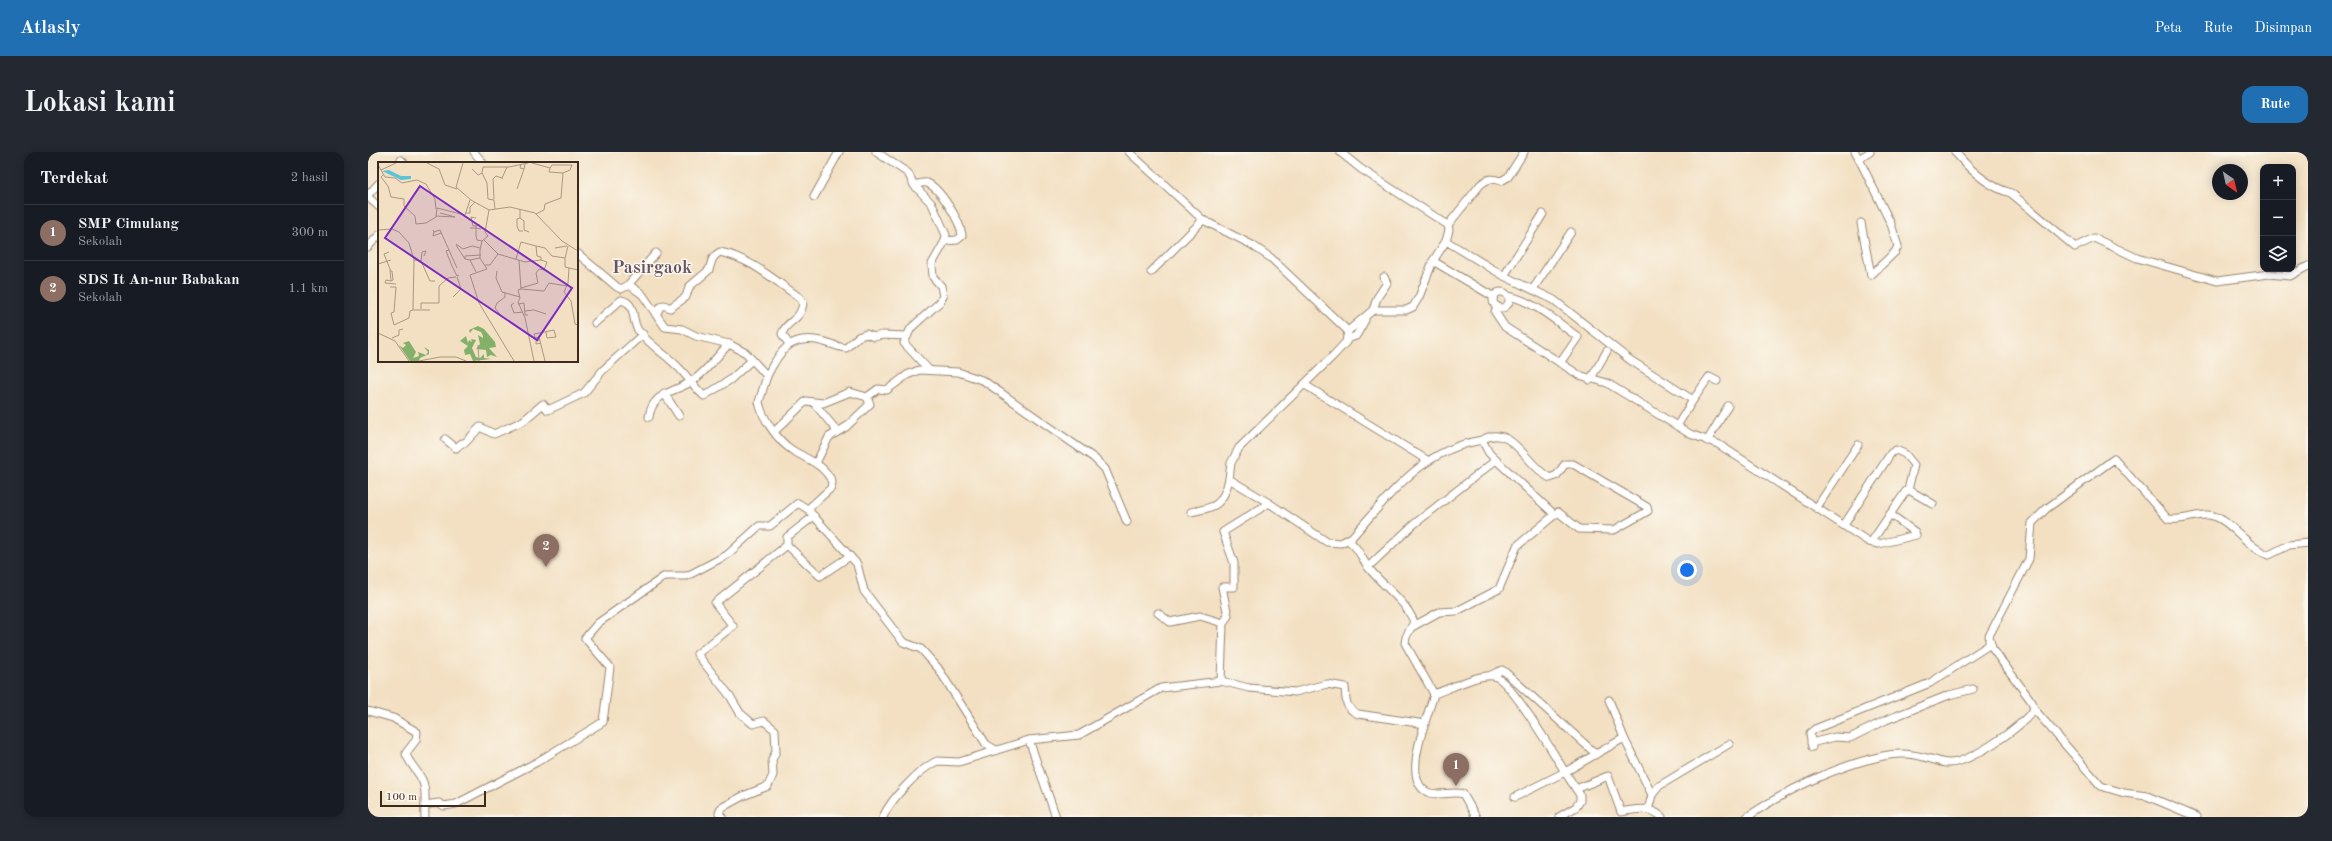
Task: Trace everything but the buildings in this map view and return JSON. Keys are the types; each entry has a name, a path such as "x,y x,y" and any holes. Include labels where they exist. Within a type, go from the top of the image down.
{"street":[{"path":"474,152 482,162"},
{"path":"814,197 839,152"},
{"path":"876,152 906,171 914,185 932,204 945,232 945,241 932,264 933,277 941,286 943,296 940,302 911,328 904,343 929,370"},
{"path":"1129,152 1203,220 1252,244 1271,258 1348,331"},
{"path":"1340,152 1361,169 1448,225"},
{"path":"1191,512 1210,508 1218,503 1226,492 1231,463 1239,448 1276,410 1305,385 1344,345 1347,339 1348,331 1370,313 1406,310 1412,307 1420,296 1433,261 1446,241 1449,230 1448,225 1480,185 1490,178 1504,180 1518,164 1524,152"},
{"path":"1855,152 1891,224 1898,246 1895,252 1871,275 1869,273 1861,223"},
{"path":"1859,159 1870,152"},
{"path":"1955,152 1979,176 1998,188 2011,193 2075,247 2094,238 2137,258 2217,281 2269,274 2290,276 2308,266"},
{"path":"914,185 924,183 930,185 942,196 956,219 962,236 957,240 945,241"},
{"path":"378,184 368,196 378,206"},
{"path":"1504,276 1543,214"},
{"path":"1151,272 1203,220"},
{"path":"1533,289 1571,232"},
{"path":"368,246 378,236"},
{"path":"1446,241 1504,276 1554,300 1630,360 1693,400"},
{"path":"656,315 660,307 664,306 670,308 686,297 688,288 709,270 711,260 714,255 720,252 725,253 761,270 803,302 800,314 783,329 782,334 789,344"},
{"path":"578,254 617,287 621,288 627,286 656,253"},
{"path":"1433,261 1494,297"},
{"path":"1347,339 1356,336 1370,313 1377,298 1387,283 1384,277"},
{"path":"627,286 634,288 642,294 662,324 668,328 682,329 698,337 728,344 741,350 767,376"},
{"path":"1494,297 1499,292 1518,298 1530,304 1578,337 1560,363"},
{"path":"1497,306 1502,307 1507,305 1508,296"},
{"path":"1494,297 1494,302 1497,306 1495,312 1505,327 1560,363 1590,380 1613,386 1676,426 1707,441 1718,444 1870,542 1879,544 1916,535 1915,532 1890,514"},
{"path":"595,323 621,300 626,301 632,307 634,322 643,334 705,396 730,380 752,360"},
{"path":"445,439 456,448 462,443 466,444 480,427 494,434 523,421 543,404 548,410 577,397 584,393 602,370 643,334"},
{"path":"811,513 810,507 832,485 824,470 816,463 791,449 775,431 759,404 767,376 778,354 789,344 812,340 846,348 858,337 866,334 874,337 882,335 907,336"},
{"path":"649,417 655,401 664,393 691,382 728,344"},
{"path":"1590,380 1607,351"},
{"path":"867,397 878,389 887,390 915,371 929,370 958,372 984,381 1088,454 1105,469 1128,522"},
{"path":"1676,426 1709,377 1717,381"},
{"path":"1305,385 1427,460"},
{"path":"775,431 802,403 807,401 823,404 850,392 867,397"},
{"path":"664,393 679,416"},
{"path":"816,463 828,437 836,431 846,427 870,404 867,397"},
{"path":"814,403 836,431"},
{"path":"1707,441 1728,406"},
{"path":"1229,479 1269,503 1327,542 1341,543 1352,537 1409,476 1427,460 1463,444 1482,440 1494,434 1507,438 1545,476 1550,478 1557,475 1565,464 1573,464 1648,509 1646,513 1614,530 1580,530 1560,512 1554,514 1517,546 1499,589 1457,611 1439,612 1412,626"},
{"path":"1482,440 1489,453 1554,514"},
{"path":"1817,507 1858,445"},
{"path":"1844,525 1891,453 1896,450 1905,454 1914,465 1914,472 1908,490 1905,491 1870,542"},
{"path":"1972,689 1949,695 1886,720 1850,738 1835,737 1811,745 1810,733 1822,725 1860,712 1883,700 1901,696 1930,683 1989,645 1992,628 2029,559 2032,522 2046,509 2114,459 2168,519 2180,520 2208,515 2230,524 2250,545 2268,555 2290,546 2308,542"},
{"path":"1368,566 1413,525 1496,460"},
{"path":"1908,490 1933,504"},
{"path":"425,805 439,803 444,806 456,804 537,762 603,722 610,667 584,638 598,623 665,576 687,576 727,555 759,526 770,526 798,503 811,513 850,556 858,566 864,591 905,643 921,649 938,668 986,744 996,750"},
{"path":"1221,681 1223,623 1228,616 1222,587 1234,587 1234,563 1223,532 1269,503"},
{"path":"811,513 787,537 787,545 820,576 850,556"},
{"path":"1352,537 1350,542 1355,546 1368,566 1406,608 1413,620 1412,626 1406,636 1405,643 1434,694 1425,724 1416,765 1416,779 1419,785 1429,793 1464,794 1476,817"},
{"path":"722,817 719,813 721,808 743,796 768,786 773,775 772,760 776,751 775,730 764,721 753,724 740,713 730,696 697,654 732,626 715,603 787,545"},
{"path":"1158,613 1170,622 1200,616 1223,623"},
{"path":"1989,640 1992,648 2030,699 2034,709 2101,786 2124,793 2147,796 2197,817"},
{"path":"1434,694 1502,670 1596,754"},
{"path":"1491,675 1501,679 1521,704 1580,797 1579,805 1559,817"},
{"path":"883,817 893,801 932,763 940,761 959,762 1030,740 1082,734 1161,688 1221,681 1248,688 1295,692 1326,684 1345,687 1346,703 1350,710 1358,714 1425,724"},
{"path":"1609,700 1624,738 1652,795"},
{"path":"1747,817 1799,787 1882,756 1908,753 1951,763 1995,743 2016,728 2034,709"},
{"path":"368,711 393,718 417,732 416,740 406,753 406,756 418,771 424,783 425,817"},
{"path":"1515,797 1565,772 1624,738"},
{"path":"1030,740 1056,817"},
{"path":"1648,810 1652,795 1663,783 1729,744"},
{"path":"1576,789 1607,776 1620,811 1648,810 1662,817"}],"place":[{"name":"SDS It An-nur Babakan","path":"546,567"},
{"name":"SMP Cimulang","path":"1456,786"}],"district":[{"name":"Pasirgaok","path":"652,268"}]}
